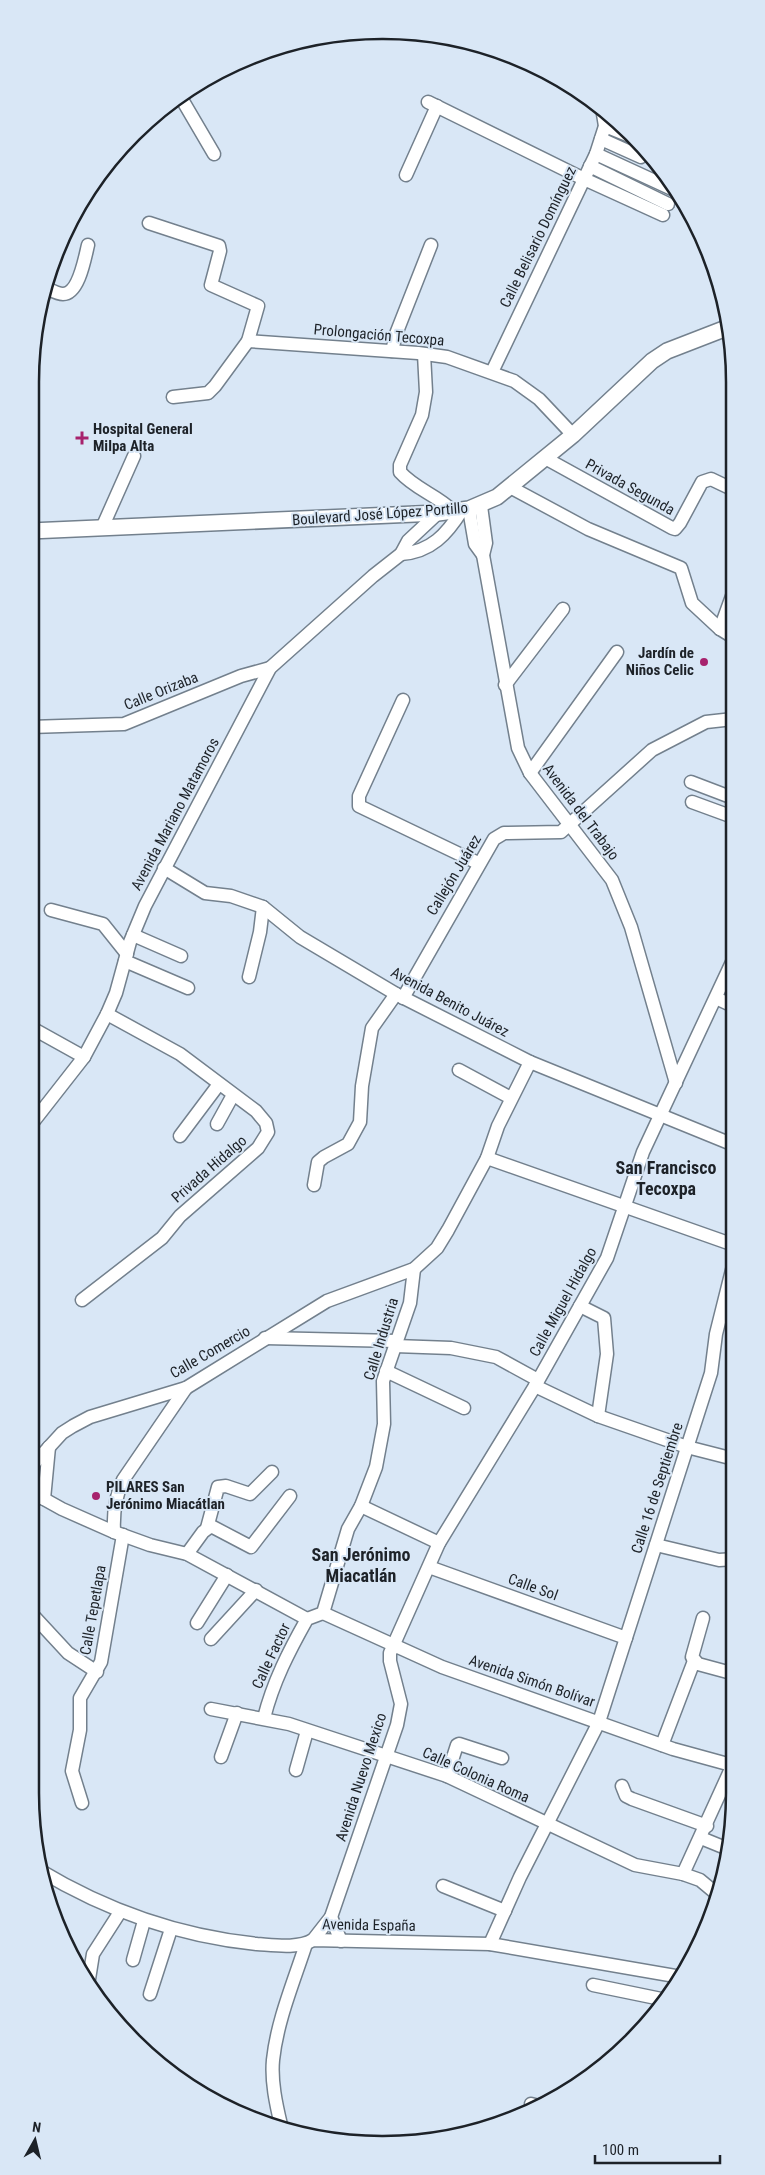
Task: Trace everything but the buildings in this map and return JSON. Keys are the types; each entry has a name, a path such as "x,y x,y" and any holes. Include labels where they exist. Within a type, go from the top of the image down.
{"main road":[{"name":"Boulevard José López Portillo","path":"39,531 461,510 510,487 573,435 652,361 667,351 722,330"}],"street":[{"path":"184,103 214,154"},
{"path":"406,175 432,104 584,179 665,210 590,166"},
{"name":"Calle Belisario Domínguez","path":"492,372 596,154 604,120"},
{"path":"601,139 641,157"},
{"path":"596,154 662,184"},
{"path":"149,223 219,246 220,251 211,286 258,306 248,341 208,393 173,397"},
{"path":"51,290 63,294 70,292 77,283 88,245"},
{"path":"392,351 396,334 431,245"},
{"name":"Prolongación Tecoxpa","path":"248,341 392,351 447,357 514,381 539,399 573,435"},
{"path":"424,354 426,392 422,415 400,465 400,472 420,489 461,510"},
{"path":"102,528 134,456"},
{"name":"Privada Segunda","path":"545,458 675,529 702,482 711,478 726,486"},
{"path":"510,487 588,529 682,568 692,603 726,633"},
{"name":"Avenida Mariano Matamoros","path":"39,1114 84,1057 107,1014 116,993 133,935 164,868 270,668 373,576 401,554 408,541 461,510"},
{"name":"Avenida Mariano Matamoros","path":"401,554 414,553 436,542 450,530 461,510"},
{"name":"Avenida del Trabajo","path":"461,510 475,544 483,555 505,685 518,748 530,773 612,880 631,927 676,1083"},
{"path":"505,685 563,609"},
{"path":"720,629 726,612"},
{"path":"530,773 616,652"},
{"name":"Calle Orizaba","path":"39,727 124,724 241,676 270,668"},
{"path":"403,700 360,796 359,806 478,863"},
{"path":"570,826 593,802 652,750 706,722 726,720"},
{"path":"691,782 726,795"},
{"path":"692,802 726,814"},
{"name":"Callejón Juárez","path":"314,1185 318,1162 348,1144 360,1122 362,1086 372,1028 400,996 494,839 504,833 557,834 570,826"},
{"name":"Avenida Benito Juárez","path":"164,868 205,893 231,896 263,907 300,937 400,996 530,1062 726,1142"},
{"path":"249,977 260,932 263,907"},
{"path":"51,910 103,924 126,957 188,988"},
{"path":"133,935 181,956"},
{"name":"Calle Miguel Hidalgo","path":"393,1646 439,1543 537,1383 607,1258 643,1152 726,976"},
{"path":"716,998 726,1003"},
{"name":"Privada Hidalgo","path":"82,1300 162,1238 180,1216 264,1140 268,1132 266,1124 256,1111 159,1041 107,1014"},
{"path":"39,1032 84,1057"},
{"path":"414,1269 436,1248 487,1158 511,1098 530,1062"},
{"path":"460,1070 511,1098"},
{"path":"180,1136 219,1084"},
{"path":"217,1124 233,1095"},
{"path":"487,1158 726,1242"},
{"name":"Calle Comercio","path":"39,1458 62,1433 90,1417 186,1388 265,1338 327,1302 414,1269"},
{"name":"Calle Industria","path":"361,1506 376,1467 382,1435 382,1392 386,1371 410,1303 414,1269"},
{"name":"Calle 16 de Septiembre","path":"490,1944 546,1825 561,1801 599,1722 711,1374 716,1334 726,1294"},
{"path":"580,1306 604,1318 607,1354 598,1416"},
{"path":"265,1338 451,1348 496,1357 537,1383 598,1416 687,1447 726,1457"},
{"path":"386,1371 464,1408"},
{"name":"Calle Tepetlapa","path":"82,1803 74,1779 72,1763 80,1730 80,1698 97,1672 101,1662 119,1534 113,1515 117,1492 123,1480 186,1388"},
{"path":"44,1499 50,1446"},
{"path":"187,1554 207,1528 218,1487 226,1486 250,1494 272,1472"},
{"path":"39,1494 44,1499 119,1534 187,1554 307,1619"},
{"path":"207,1528 216,1528 251,1546 290,1496"},
{"path":"324,1613 348,1529 361,1506 439,1543"},
{"path":"656,1545 719,1560 726,1560"},
{"name":"Calle Sol","path":"429,1568 626,1638"},
{"path":"197,1622 227,1575"},
{"path":"211,1639 256,1590"},
{"name":"Calle Factor","path":"264,1718 269,1698 286,1655 307,1619 324,1613"},
{"name":"Avenida Simón Bolívar","path":"324,1613 393,1646 459,1673 662,1745 726,1762"},
{"path":"662,1745 694,1661 692,1654 703,1618"},
{"path":"39,1622 68,1654 97,1672"},
{"name":"Avenida Nuevo Mexico","path":"331,1917 397,1725 401,1704 390,1661 393,1646"},
{"path":"694,1661 726,1671"},
{"name":"Calle Colonia Roma","path":"212,1709 264,1718 447,1776 546,1825 635,1865 683,1874 700,1880 712,1890"},
{"path":"222,1757 237,1713"},
{"path":"296,1770 307,1731"},
{"path":"447,1776 456,1745 459,1744 502,1758"},
{"path":"683,1874 726,1782"},
{"path":"622,1786 626,1796 632,1799 707,1826"},
{"path":"701,1838 722,1846"},
{"name":"Avenida España","path":"48,1874 120,1912 144,1921 171,1929 242,1942 269,1945 341,1941 490,1944 673,1976"},
{"path":"443,1886 505,1911"},
{"path":"90,1972 93,1954 120,1912"},
{"path":"277,2120 273,2084 276,2037 309,1942 331,1917 341,1941"},
{"path":"133,1960 144,1921"},
{"path":"150,1994 171,1929"},
{"path":"593,1985 658,1998"}],"place":[{"name":"Hospital General Milpa Alta","path":"82,438"},
{"name":"Jardín de Niños Celic","path":"704,662"},
{"name":"PILARES San Jerónimo Miacátlan","path":"96,1496"}],"district":[{"name":"San Francisco Tecoxpa","path":"666,1177"},
{"name":"San Jerónimo Miacatlán","path":"361,1564"}]}
